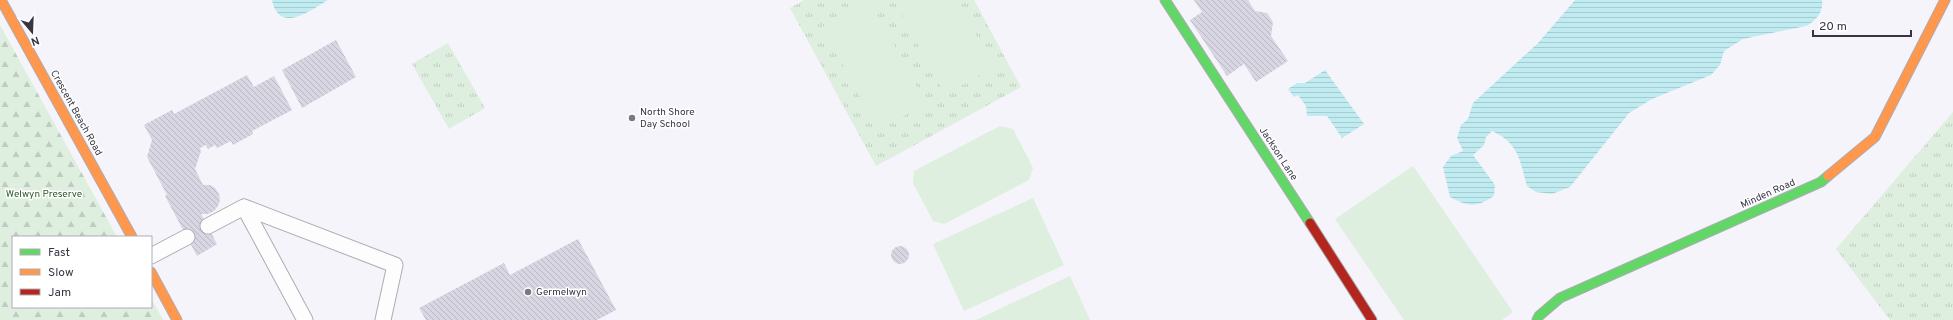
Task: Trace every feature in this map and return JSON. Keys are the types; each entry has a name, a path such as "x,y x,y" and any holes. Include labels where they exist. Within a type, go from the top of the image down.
{"street":[{"name":"Crescent Beach Road","path":"1,0 131,236"},
{"name":"Jackson Lane","path":"1165,0 1372,320"},
{"name":"Minden Road","path":"1537,320 1539,316 1560,298 1821,182 1875,138 1945,0"},
{"path":"152,274 177,320"}],"lane":[{"path":"208,226 244,207 395,265 383,320"},
{"path":"244,207 305,320"},
{"path":"152,255 187,237"}],"green space":[{"path":"804,0 974,0 1021,87 876,166 790,8"},
{"path":"894,0 957,0 994,68 945,94"},
{"path":"870,1 926,104 878,130 822,27"},
{"name":"Welwyn Preserve","path":"0,25 116,236 12,236 12,308 152,308 152,300 163,320 0,320"},
{"path":"448,43 485,108 449,129 412,64"},
{"path":"1953,112 1953,320 1890,320 1836,249"},
{"path":"1000,126 1013,129 1033,168 1029,180 944,224 933,221 913,183 914,171"},
{"path":"1413,166 1513,312 1502,320 1404,320 1335,219"},
{"path":"1033,198 1064,265 964,311 933,244"},
{"path":"1070,276 1090,320 976,320"}],"water":[{"path":"272,0 328,0 305,14 288,18 281,16 276,10"},
{"path":"1575,0 1822,0 1822,8 1813,21 1806,26 1743,39 1724,51 1720,65 1711,75 1652,99 1629,113 1570,187 1552,194 1536,192 1527,186 1520,161 1513,147 1508,141 1492,131 1486,137 1484,145 1473,155 1495,185 1494,196 1482,203 1472,205 1462,203 1450,197 1443,167 1451,156 1463,151 1457,138 1461,125 1468,119 1473,103 1538,43"},
{"path":"1325,70 1364,124 1342,138 1327,116 1307,116 1306,106 1298,95 1294,97 1288,89 1297,83 1305,83"}],"building":[{"path":"1194,0 1248,0 1255,11 1267,13 1273,22 1271,36 1288,61 1256,82 1244,64 1227,76 1190,20 1202,12"},
{"path":"336,40 356,77 302,108 282,70"},
{"path":"247,75 254,87 274,76 292,110 252,131 253,134 233,145 231,141 217,148 215,145 208,149 206,145 200,148 201,151 195,169 203,185 210,185 215,188 219,194 220,200 214,211 208,214 201,214 217,244 197,256 165,196 167,195 147,157 152,140 144,125 172,110 174,114"},
{"name":"Germelwyn","path":"578,239 616,310 597,320 426,320 419,308 504,263 510,275"},
{"path":"896,246 904,246 909,251 907,262 904,264 896,264 891,259 891,251"}],"traffic: fast":[{"path":"1165,0 1310,223"},
{"path":"1537,320 1539,316 1560,298 1821,182 1828,176"}],"traffic: slow":[{"path":"1,0 131,236"},
{"path":"1828,176 1875,137 1945,0"},
{"path":"152,274 177,320"}],"traffic: jam":[{"path":"1310,223 1372,320"}],"place":[{"name":"North Shore Day School","path":"632,118"},
{"name":"Germelwyn","path":"528,292"}]}
